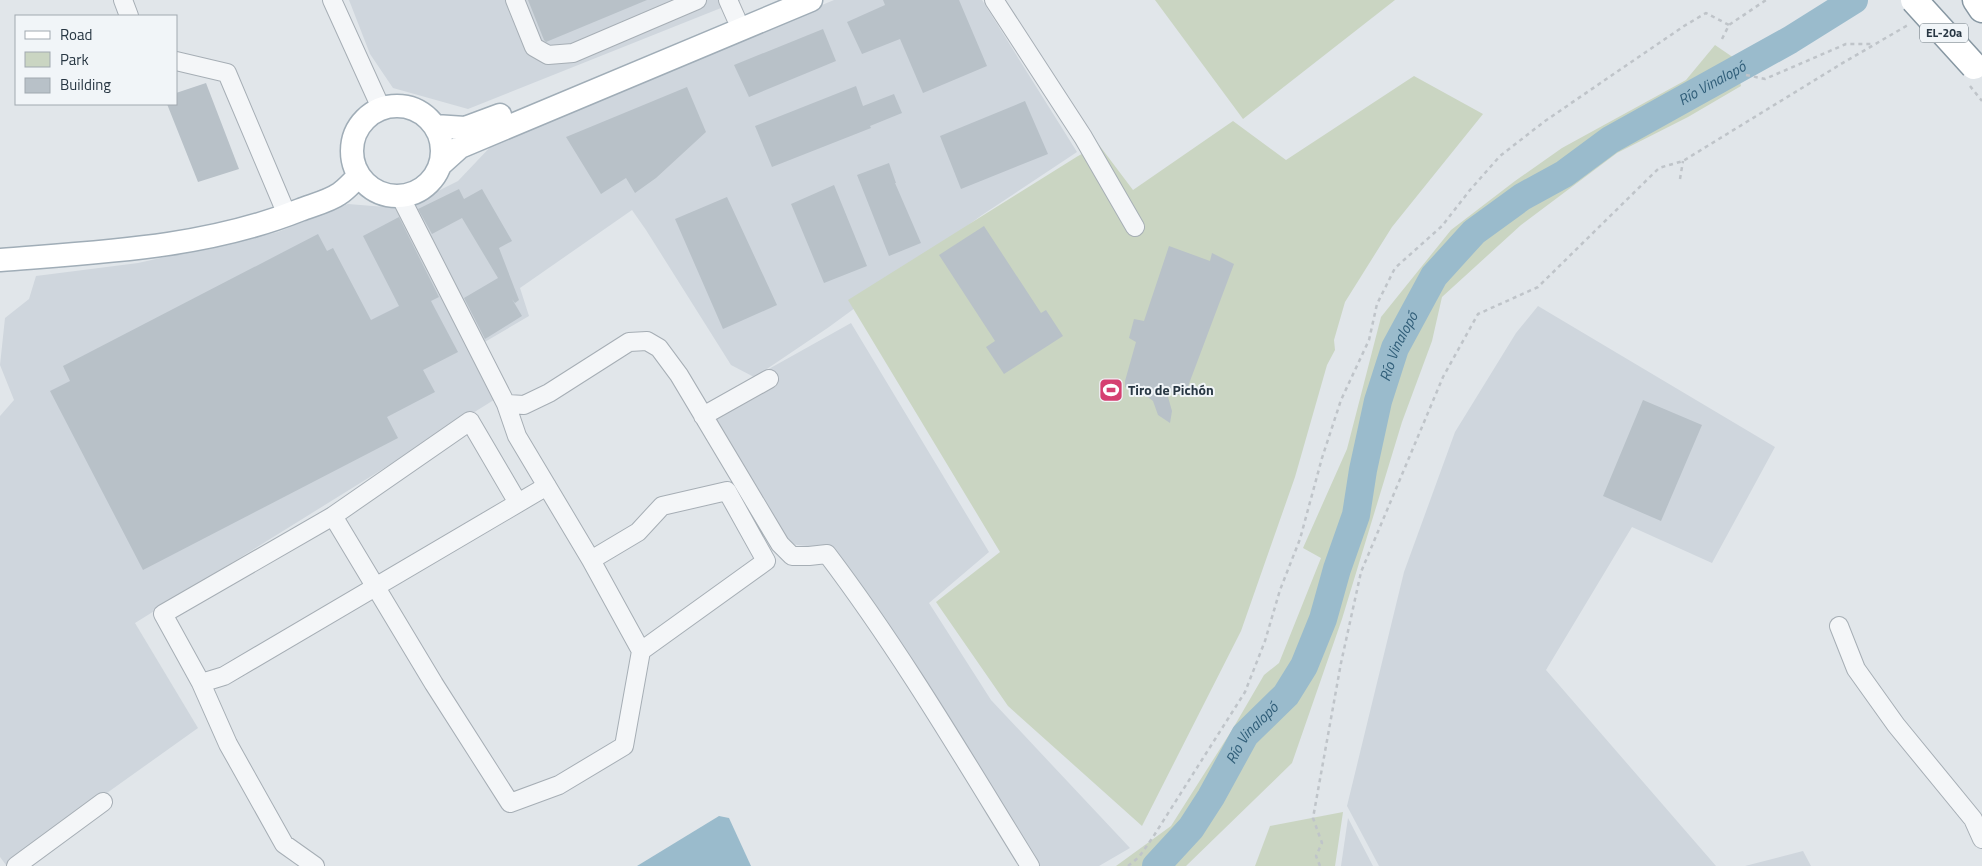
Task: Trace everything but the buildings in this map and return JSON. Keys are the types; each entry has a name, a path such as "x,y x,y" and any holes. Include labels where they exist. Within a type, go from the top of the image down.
{"highway":[{"name":"EL-20a","path":"1976,0 1982,9"},
{"name":"EL-20a","path":"1912,12 1978,71"}],"main road":[{"path":"436,126 464,128 486,121 732,9 779,0"},
{"path":"440,165 442,145 436,126 419,111 408,106 398,105 381,108 368,115 358,126 352,141 352,155 359,176 370,187 384,194 400,196 410,194 425,186 433,178 440,165 460,147 811,0"},
{"path":"0,260 109,251 229,234 287,215 339,194 359,176"}],"street":[{"path":"122,0 129,15"},
{"path":"332,0 381,108"},
{"path":"515,0 534,47 548,55 572,53 696,0"},
{"path":"994,0 1064,98 1117,208 1135,227"},
{"path":"998,0 1014,30"},
{"path":"178,61 227,73 287,215"},
{"path":"333,516 434,684 510,803 559,785 624,746 641,651 517,436 506,404 400,196"},
{"path":"506,404 524,405 549,393 629,342 647,341 659,348 679,376 780,544 792,556 827,554 852,587 927,700 1030,866"},
{"path":"703,416 769,379"},
{"path":"315,866 284,844 228,744 201,683 163,614 333,516 470,421 518,503"},
{"path":"201,683 224,676 547,486"},
{"path":"590,560 638,532 662,506 726,491 766,561 641,651"},
{"path":"1839,626 1856,669 1896,725 1973,819 1982,839"},
{"path":"16,866 103,802"}],"path":[{"path":"1722,40 1729,25 1766,0"},
{"path":"1320,866 1316,856 1322,843 1313,818 1341,663 1361,572 1443,377 1478,314 1538,287 1659,168 1683,161 1875,44 1912,12"},
{"path":"1128,866 1139,857 1153,837 1245,692 1265,641 1280,590 1300,539 1322,458 1341,400 1369,340 1377,304 1395,268 1442,226 1500,156 1545,121 1706,13 1729,25"},
{"path":"1746,75 1765,80 1846,44 1875,44"},
{"path":"1680,179 1683,161"}],"shaded area":[{"path":"349,0 741,0 468,109 393,88 370,54"},
{"path":"834,0 982,0 1077,152 982,215 829,327 758,375 851,323 989,552 929,603 991,700 1130,848 1099,866 1034,866 833,549 789,544 706,405 754,377 731,365 632,210 520,288 529,316 483,343 410,205 458,181 495,142"},
{"path":"348,204 398,208 497,398 135,623 198,728 6,865 0,857 0,416 14,400 0,365 5,318 29,299 36,276 138,263 278,232"},
{"path":"1538,306 1775,447 1712,563 1632,527 1546,670 1716,866 1379,866 1347,806 1404,572 1455,432 1516,333"},
{"path":"1348,818 1373,866 1341,866"},
{"path":"1803,851 1811,866 1745,866"}],"green space":[{"path":"1155,0 1395,0 1243,119"},
{"path":"1715,45 1734,58 1741,86 1688,117 1617,153 1521,225 1442,297 1432,341 1402,422 1342,619 1292,763 1186,866 1116,866 1171,826 1232,730 1264,675 1279,663 1321,558 1303,548 1347,449 1381,317 1451,230 1562,148 1686,80"},
{"name":"Tiro de Pichón","path":"1414,76 1483,114 1392,227 1345,302 1334,340 1335,350 1327,365 1295,477 1241,631 1142,826 1008,706 936,602 1000,552 848,300 1078,156 1099,145 1133,190 1233,121 1286,160"},
{"path":"1343,812 1335,866 1255,866 1270,826"}],"water":[{"path":"719,816 729,818 751,866 637,866"}],"waterway":[{"name":"Río Vinalopó","path":"1156,866 1191,828 1211,797 1245,735 1286,695 1304,666 1323,619 1337,569 1356,515 1363,470 1378,401 1395,348 1434,276 1474,232 1522,197 1564,174 1610,140 1790,40 1854,0"}],"place":[{"name":"Tiro de Pichón","path":"1111,390"}]}
